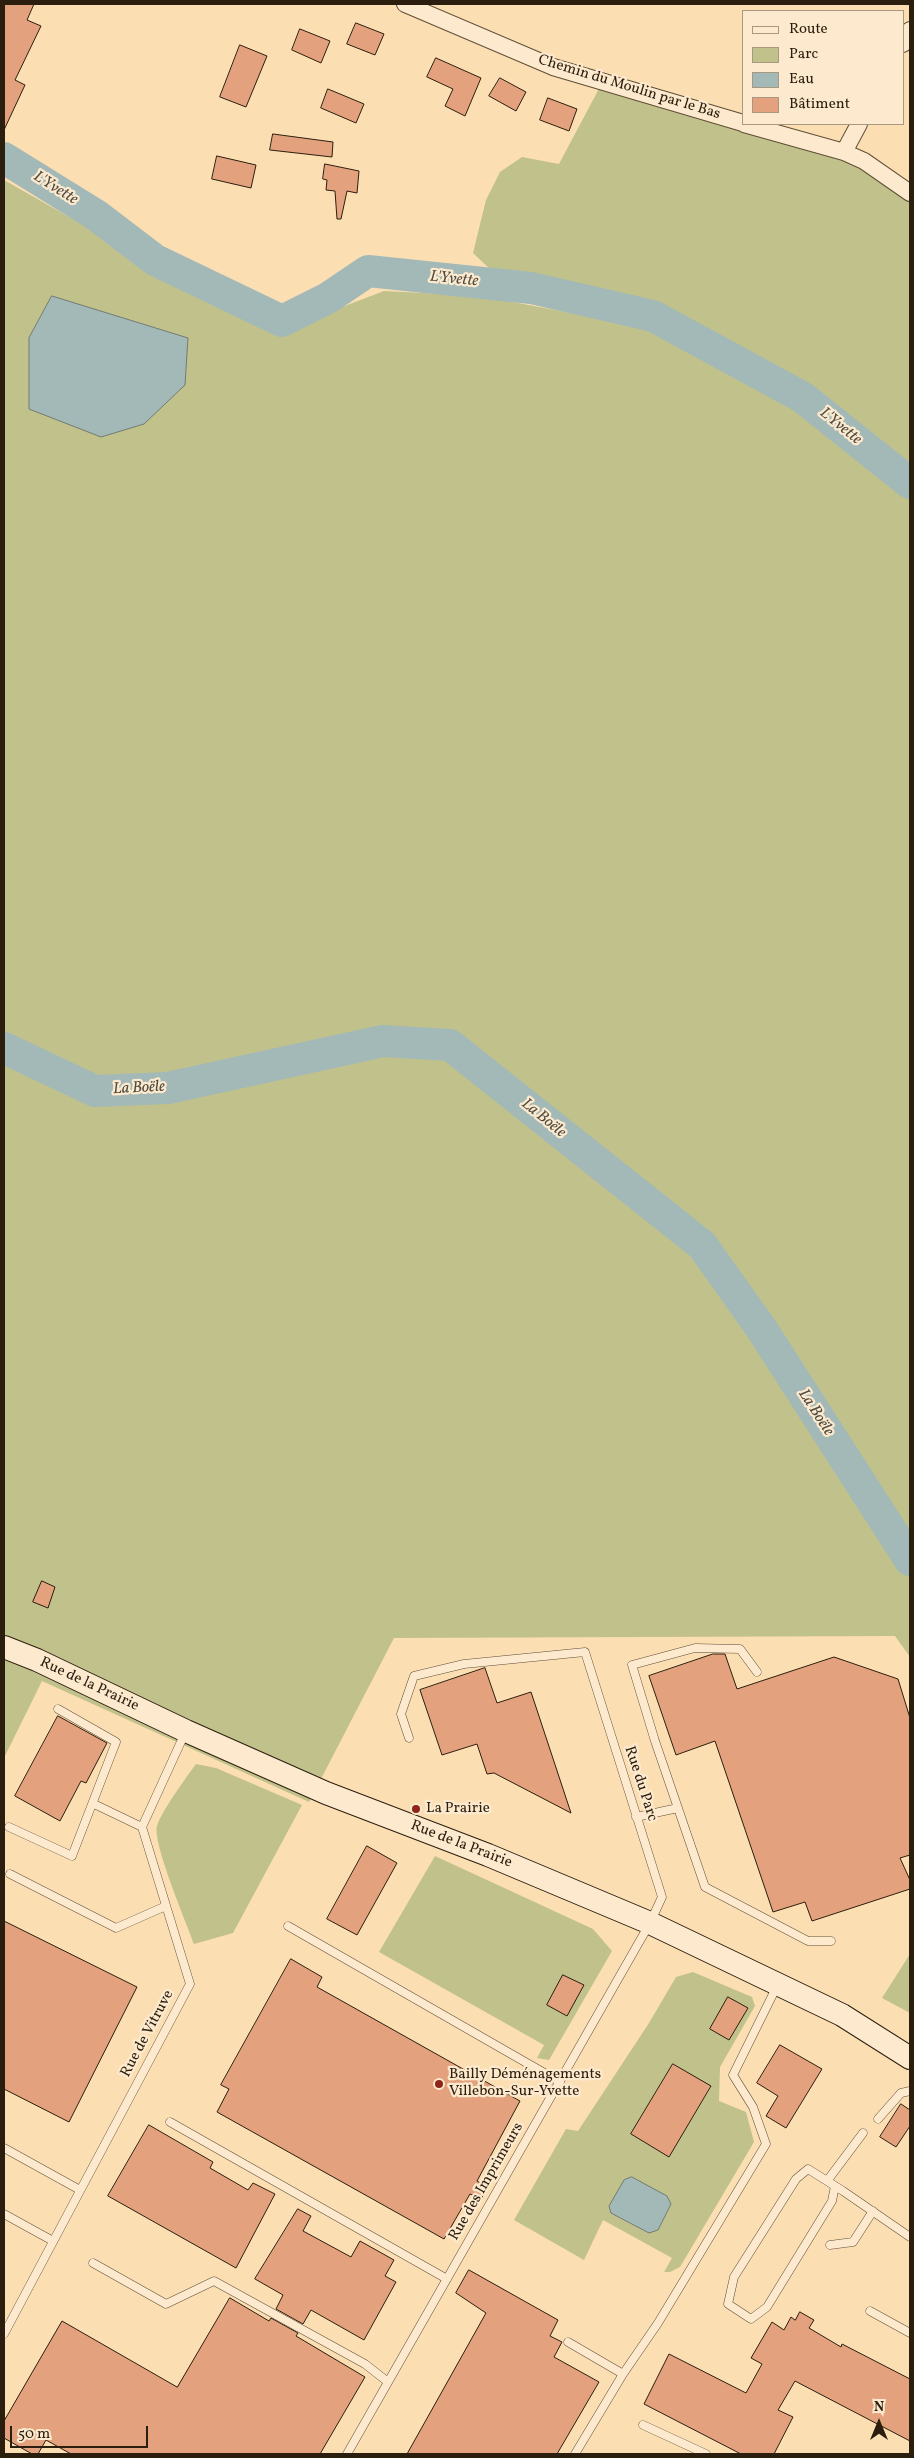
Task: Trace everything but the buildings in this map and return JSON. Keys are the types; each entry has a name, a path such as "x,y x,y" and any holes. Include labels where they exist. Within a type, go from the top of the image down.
{"street":[{"name":"Chemin du Moulin par le Bas","path":"405,4 553,67 742,124"},
{"path":"904,42 910,30"},
{"name":"Chemin du Moulin par le Bas","path":"747,125 844,152 864,161 910,193"},
{"path":"844,152 858,125"},
{"name":"Rue de la Prairie","path":"4,1648 37,1660 186,1731 326,1793 488,1854 650,1923 842,2015 910,2058"}],"lane":[{"path":"757,1672 740,1649 695,1648 632,1665 705,1887 808,1941 832,1941"},
{"name":"Rue du Parc","path":"409,1738 401,1714 414,1676 464,1664 584,1652 662,1897 650,1923"},
{"path":"9,1827 72,1856 94,1804 116,1742 58,1709"},
{"path":"94,1804 142,1827 186,1731"},
{"path":"636,1817 678,1808"},
{"name":"Rue de Vitruve","path":"4,2334 190,1984 142,1827"},
{"path":"10,1874 116,1928 166,1906"},
{"name":"Rue des Imprimeurs","path":"347,2454 650,1923"},
{"path":"288,1926 560,2082"},
{"path":"575,2454 623,2374 658,2323 766,2144 753,2107 733,2075 778,1984"},
{"path":"878,2119 901,2092 910,2090"},
{"path":"170,2122 447,2279"},
{"path":"827,2181 863,2133"},
{"path":"4,2148 80,2190"},
{"path":"835,2186 832,2201 767,2307 751,2319 728,2304 734,2277 796,2179 808,2169 835,2186 873,2211 910,2237"},
{"path":"830,2245 853,2242 873,2211"},
{"path":"4,2214 53,2241"},
{"path":"93,2263 166,2304 214,2281 365,2364 388,2382"},
{"path":"870,2311 910,2333"},
{"path":"568,2342 623,2374"},
{"path":"643,2425 706,2454"}],"green space":[{"path":"602,83 866,168 910,200 910,480 802,397 653,316 531,288 509,287 473,253 486,200 500,172 522,157 559,164"},
{"path":"4,180 274,333 384,291 480,296 647,327 832,431 910,493 910,1657 895,1636 394,1638 309,1802 42,1681 4,1758"},
{"path":"196,1764 216,1768 302,1805 233,1933 194,1944 165,1865 157,1835 157,1826 175,1794"},
{"path":"435,1856 593,1929 612,1951 549,2060 537,2058 544,2045 379,1952"},
{"path":"910,1954 910,2013 882,1998"},
{"path":"693,1972 752,1997 755,2006 720,2067 719,2101 746,2112 754,2142 680,2267 670,2272 664,2272 672,2258 603,2220 584,2260 514,2220 566,2129 578,2131 649,2023 676,1977","holes":["747,2008 729,2040 710,2029","673,2064 711,2087 669,2156 631,2134"]}],"water":[{"path":"52,296 188,338 185,385 144,424 101,437 29,409 29,338"},
{"path":"632,2177 667,2196 671,2204 658,2230 649,2233 611,2213 609,2206 624,2180"}],"waterway":[{"name":"L'Yvette","path":"4,158 96,215 155,260 282,321 328,298 368,271 531,288 653,316 802,397 910,483"},
{"name":"La Boële","path":"4,1048 95,1091 168,1088 383,1041 450,1045 702,1245 761,1328 910,1560"}],"place":[{"name":"La Prairie","path":"416,1809"},
{"name":"Bailly Déménagements Villebon-Sur-Yvette","path":"439,2084"}]}
